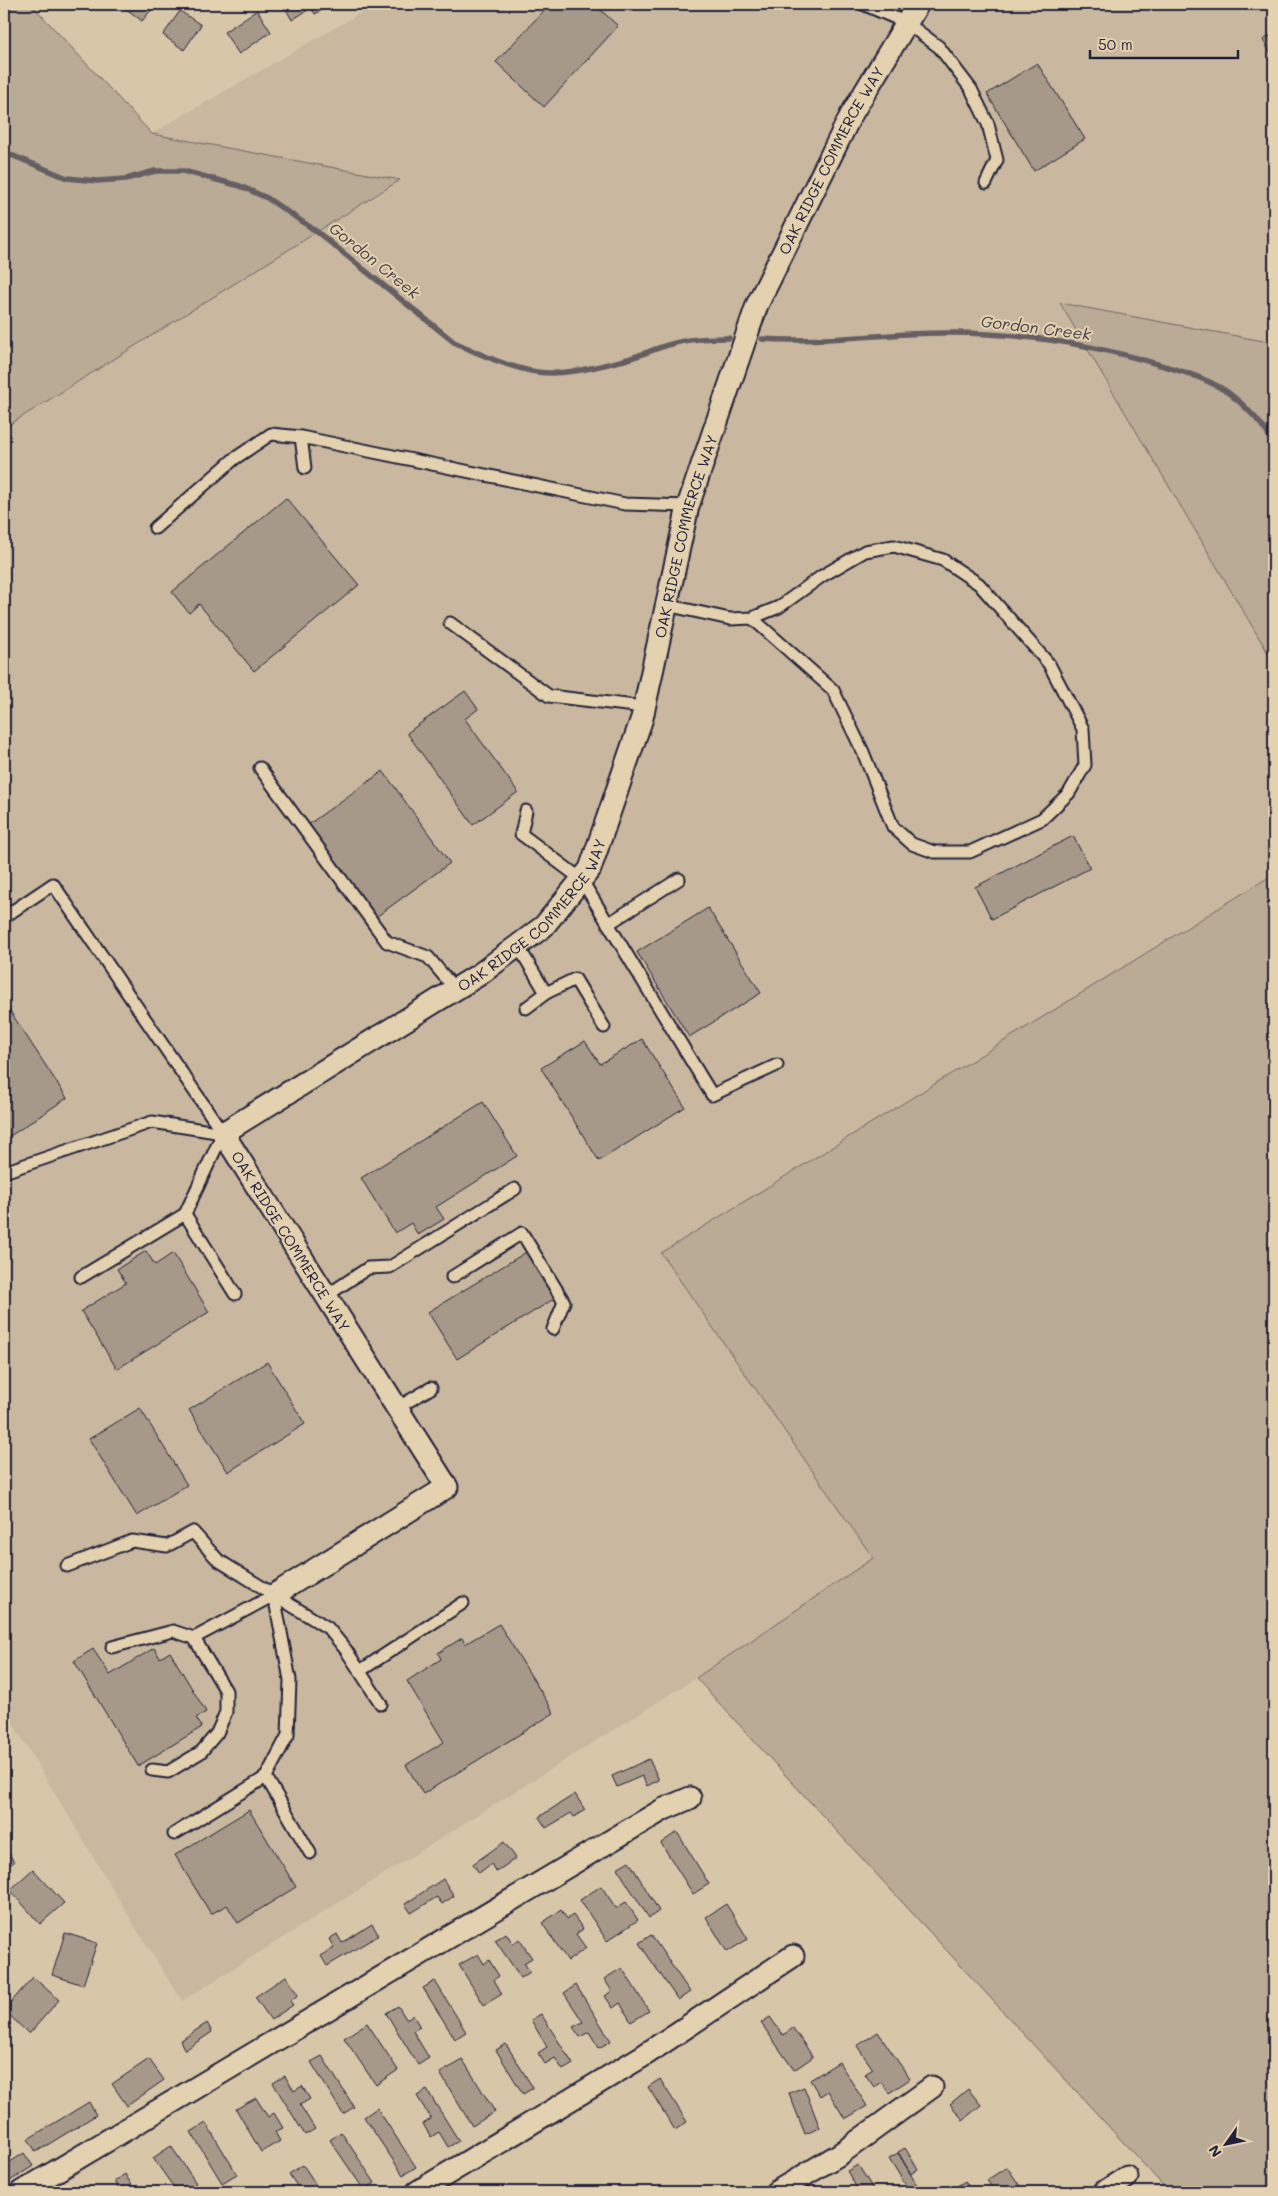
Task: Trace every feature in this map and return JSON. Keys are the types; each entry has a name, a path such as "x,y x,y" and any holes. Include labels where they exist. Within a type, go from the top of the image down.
{"street":[{"name":"OAK RIDGE COMMERCE WAY","path":"274,1595 446,1487 223,1133 455,989 518,946 544,926 590,869 644,707 688,506 757,305 851,115 918,4"},
{"path":"21,2192 664,1810 690,1798"},
{"path":"417,2192 643,2056 793,1956"},
{"path":"776,2192 840,2154 932,2088"},
{"path":"1104,2192 1128,2177"}],"lane":[{"path":"863,4 907,23 939,47 971,89 988,124 998,160 986,183"},
{"path":"154,528 234,459 270,434 301,437 625,504 688,506"},
{"path":"301,437 305,468"},
{"path":"666,605 730,619 752,618 779,607 822,576 865,551 894,546 943,560 979,584 1049,664 1084,730 1085,765 1069,793 1042,819 1033,824 970,852 934,852 912,844 893,827 863,752 833,690 752,618"},
{"path":"450,623 549,696 644,707"},
{"path":"260,768 387,942 428,957 455,989"},
{"path":"526,811 521,834 581,879 712,1095 777,1065"},
{"path":"608,924 679,879"},
{"path":"4,917 53,884 223,1133"},
{"path":"518,946 546,993"},
{"path":"526,1008 546,993 575,978 604,1027"},
{"path":"4,1172 152,1122 223,1133"},
{"path":"81,1277 185,1214 223,1133"},
{"path":"326,1296 368,1268 390,1267 514,1189"},
{"path":"185,1214 235,1294"},
{"path":"452,1278 522,1233 564,1302 553,1329"},
{"path":"397,1408 431,1388"},
{"path":"67,1566 132,1541 167,1546 193,1532 218,1560 328,1628 360,1671 381,1704"},
{"path":"194,1638 274,1595"},
{"path":"174,1834 266,1777 288,1735 290,1680 274,1595"},
{"path":"360,1671 462,1603"},
{"path":"112,1647 173,1631 194,1638 226,1692 226,1712 217,1734 201,1752 168,1772 152,1770"},
{"path":"266,1777 310,1853"}],"shaded area":[{"path":"4,4 31,4 152,134 400,180 4,428"},
{"path":"376,4 1274,4 1274,343 1060,303 1274,663 1274,874 661,1253 873,1558 696,1678 182,2001 4,1709 4,428 399,181 151,134"},
{"path":"1060,303 1274,343 1274,663"},
{"path":"1274,874 1274,2192 1169,2192 696,1678 873,1558 661,1253"}],"building":[{"path":"120,4 156,4 142,21"},
{"path":"283,4 331,5 315,14 311,8 292,20"},
{"path":"550,4 594,4 618,26 544,107 496,62"},
{"path":"257,10 271,32 239,54 224,32"},
{"path":"180,11 201,25 184,50 163,35"},
{"path":"1274,33 1274,59 1263,40"},
{"path":"1037,63 1085,139 1034,171 987,94"},
{"path":"286,498 359,585 254,671 199,604 189,613 172,592"},
{"path":"465,691 478,709 465,719 518,792 473,825 407,733"},
{"path":"383,771 450,863 376,917 309,824"},
{"path":"1073,836 1090,868 992,919 975,887"},
{"path":"708,908 761,993 689,1037 637,952"},
{"path":"4,1002 67,1098 4,1140"},
{"path":"642,1039 685,1107 599,1161 541,1068 585,1041 600,1064"},
{"path":"483,1102 517,1156 436,1207 444,1219 418,1235 411,1223 395,1233 361,1178"},
{"path":"146,1251 155,1265 173,1253 209,1312 117,1369 81,1311 126,1283 117,1269"},
{"path":"528,1251 557,1297 457,1359 428,1312"},
{"path":"267,1362 305,1424 228,1472 189,1410"},
{"path":"140,1408 187,1485 137,1516 89,1439"},
{"path":"499,1624 554,1713 423,1794 406,1765 444,1742 407,1681 441,1659 438,1653 462,1638 465,1644"},
{"path":"154,1648 160,1658 170,1652 206,1712 196,1718 202,1727 138,1766 74,1661 93,1649 110,1675"},
{"path":"649,1759 659,1780 647,1786 642,1776 617,1787 612,1776"},
{"path":"575,1794 585,1810 574,1817 571,1813 546,1828 539,1817"},
{"path":"249,1810 296,1887 238,1923 227,1905 211,1914 175,1855"},
{"path":"677,1832 709,1884 693,1894 661,1843"},
{"path":"504,1842 516,1858 496,1872 491,1864 479,1873 473,1864"},
{"path":"4,1845 14,1862 4,1869"},
{"path":"629,1861 659,1911 649,1918 617,1868"},
{"path":"33,1869 64,1903 40,1924 10,1890"},
{"path":"443,1879 454,1896 442,1904 437,1897 411,1913 405,1904"},
{"path":"601,1886 616,1908 626,1902 638,1920 607,1941 580,1900"},
{"path":"726,1904 748,1939 727,1952 706,1917"},
{"path":"561,1910 567,1919 573,1915 583,1929 576,1934 586,1948 568,1961 542,1923"},
{"path":"372,1924 379,1935 327,1966 321,1956 334,1948 329,1939 337,1934 342,1943"},
{"path":"65,1933 97,1943 83,1985 52,1975"},
{"path":"506,1933 513,1944 519,1939 532,1958 524,1963 530,1972 521,1978 495,1940"},
{"path":"651,1935 690,1992 678,2000 639,1943"},
{"path":"478,1954 484,1964 489,1960 499,1976 494,1980 502,1994 484,2005 459,1965"},
{"path":"622,1968 649,2011 631,2022 620,2003 613,2008 605,1996 612,1991 604,1979"},
{"path":"286,1976 298,1995 290,2001 293,2005 271,2020 255,1997"},
{"path":"33,1977 59,2000 29,2034 4,2010"},
{"path":"435,1981 466,2032 455,2039 423,1988"},
{"path":"576,1985 611,2041 599,2048 589,2032 580,2037 573,2027 583,2022 564,1993"},
{"path":"398,2006 406,2019 413,2015 420,2027 413,2031 429,2058 418,2065 386,2013"},
{"path":"541,2014 573,2064 563,2070 555,2058 545,2064 538,2053 547,2047 531,2020"},
{"path":"770,2017 783,2035 793,2028 813,2057 794,2070 761,2023"},
{"path":"207,2023 212,2032 185,2050 180,2041"},
{"path":"367,2023 398,2070 376,2085 344,2038"},
{"path":"878,2032 910,2079 889,2093 881,2082 874,2087 865,2074 873,2069 857,2046"},
{"path":"506,2044 533,2088 523,2094 496,2050"},
{"path":"322,2056 354,2107 343,2114 311,2062"},
{"path":"149,2059 164,2080 127,2106 112,2084"},
{"path":"463,2060 495,2112 472,2126 440,2073"},
{"path":"839,2062 867,2106 845,2119 828,2091 820,2096 810,2080"},
{"path":"285,2076 294,2091 302,2086 310,2099 300,2105 315,2129 305,2135 273,2083"},
{"path":"660,2079 687,2122 675,2130 648,2087"},
{"path":"804,2087 820,2128 805,2134 789,2093"},
{"path":"968,2089 981,2105 963,2120 950,2104"},
{"path":"427,2090 459,2141 448,2147 439,2132 431,2137 423,2124 431,2119 417,2096"},
{"path":"256,2098 268,2117 274,2113 283,2128 275,2132 280,2141 261,2152 236,2109"},
{"path":"89,2102 96,2115 36,2152 28,2139"},
{"path":"377,2108 416,2167 403,2175 364,2117"},
{"path":"206,2123 237,2174 222,2183 191,2132"},
{"path":"341,2132 375,2183 364,2190 330,2140"},
{"path":"171,2146 196,2183 183,2192 177,2192 153,2158"},
{"path":"905,2148 918,2169 911,2174 898,2152"},
{"path":"24,2153 33,2166 4,2185 4,2166"},
{"path":"898,2153 921,2192 910,2192 889,2158"},
{"path":"303,2165 321,2192 301,2192 289,2174"},
{"path":"858,2165 875,2192 859,2192 847,2171"},
{"path":"1007,2167 1024,2192 995,2192 987,2180"},
{"path":"125,2174 136,2192 120,2192 114,2181"},
{"path":"965,2181 972,2192 948,2192"},
{"path":"1176,2186 1180,2192 1166,2192"}],"waterway":[{"name":"Gordon Creek","path":"4,152 67,178 97,181 126,179 155,171 183,171 240,186 267,198 316,231 454,342 517,368 548,373 581,370 624,360 685,341 704,338 729,338"},
{"name":"Gordon Creek","path":"762,339 808,340 921,333 972,333 1027,337 1110,351 1172,368 1215,385 1230,394 1249,411 1261,424 1274,445"}]}
